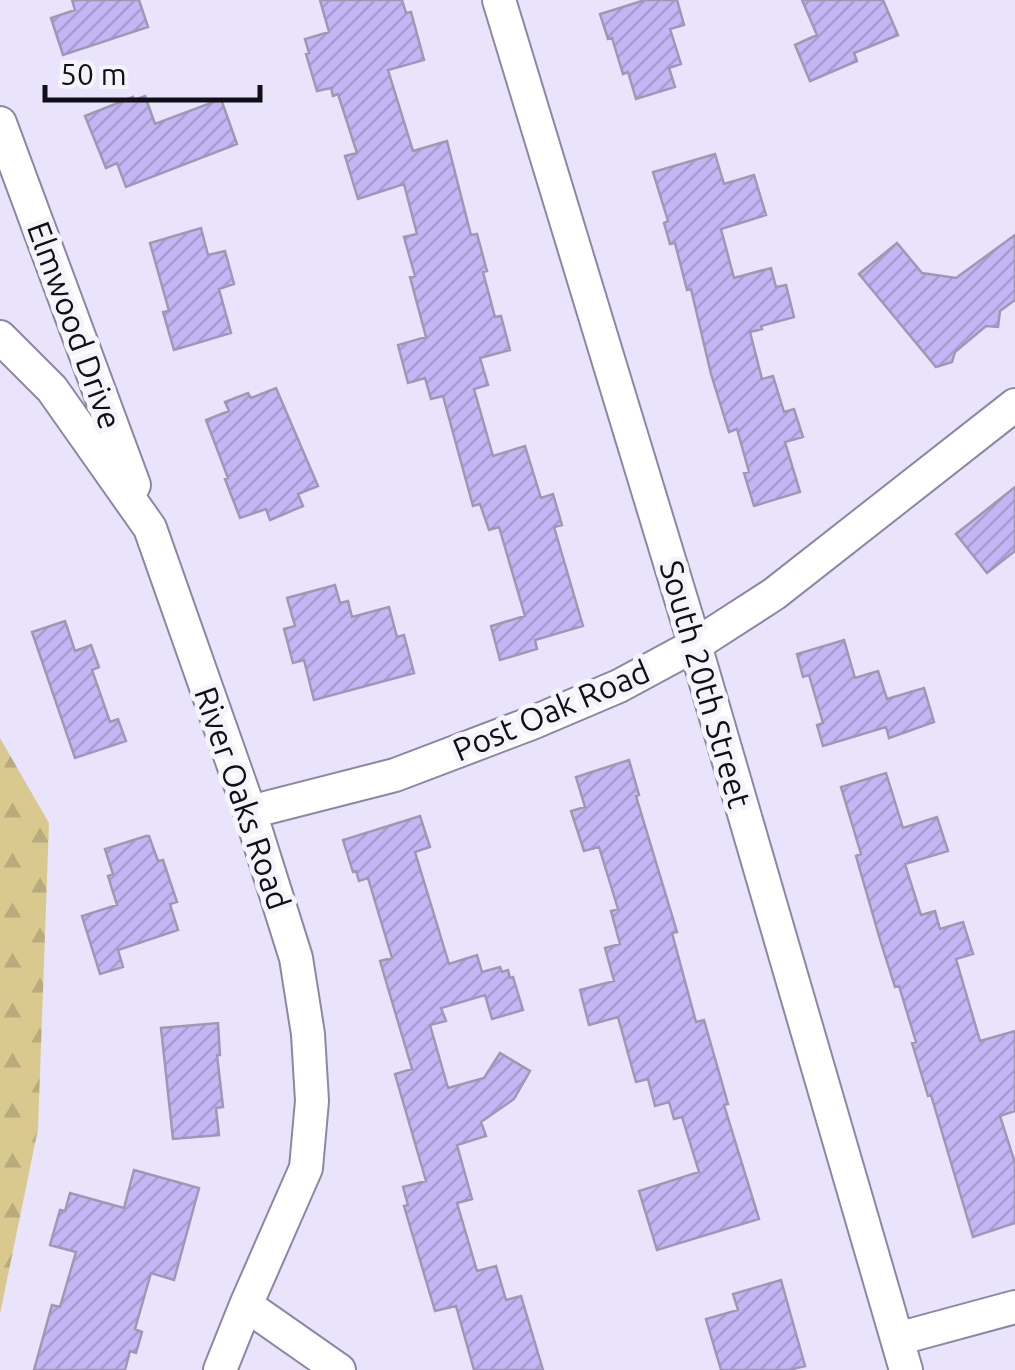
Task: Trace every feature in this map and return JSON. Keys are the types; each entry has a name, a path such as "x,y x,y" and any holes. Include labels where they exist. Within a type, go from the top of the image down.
{"street":[{"name":"South 20th Street","path":"498,0 695,645 902,1355"},
{"name":"Elmwood Drive","path":"0,123 150,528"},
{"name":"River Oaks Road","path":"0,337 52,390 150,528 250,812 296,958 308,1034 312,1101 306,1168 220,1370"},
{"name":"Post Oak Road","path":"250,812 395,775 620,686 695,645 774,594 1015,405"},
{"path":"246,1305 339,1370"},
{"path":"902,1355 1015,1307"}],"green space":[{"path":"0,738 49,823 38,1129 0,1314"}],"building":[{"path":"72,0 139,0 148,27 63,55 51,18 75,10"},
{"path":"320,0 402,0 406,13 411,12 424,60 388,70 413,151 447,141 471,235 477,234 495,317 501,316 510,350 480,358 488,385 474,389 493,456 525,446 541,498 553,494 562,525 554,527 583,626 535,640 537,649 500,660 491,626 525,616 499,527 489,530 480,504 473,506 443,396 431,399 425,378 408,383 398,345 426,337 404,237 417,234 404,184 358,199 345,156 357,153 338,94 333,96 331,88 317,91 306,54 309,53 305,39 329,32"},
{"path":"645,0 677,0 684,25 670,29 681,64 669,68 675,87 636,99 628,72 623,74 600,14"},
{"path":"802,0 883,0 898,35 854,53 857,61 810,81 795,45 817,35"},
{"path":"145,96 155,124 221,99 237,144 126,187 117,163 106,168 85,116"},
{"path":"715,154 724,184 754,175 766,215 721,229 734,278 771,268 776,287 786,285 794,317 750,332 762,379 773,376 784,412 794,409 803,437 785,442 800,492 754,506 737,429 729,432 691,289 687,290 675,243 670,244 664,223 668,221 653,172"},
{"path":"201,228 208,255 225,251 234,284 219,289 231,333 174,350 163,312 169,311 150,243"},
{"path":"1015,235 1015,300 1000,311 998,327 986,326 955,352 952,362 936,367 859,274 897,243 922,273 956,278"},
{"path":"276,388 318,486 298,494 303,506 270,520 266,509 240,518 206,420 229,411 225,402 248,393 251,398"},
{"path":"1015,487 1015,551 987,573 956,534"},
{"path":"335,585 340,603 348,601 352,617 389,607 397,637 404,635 414,673 314,700 304,660 293,663 284,629 295,626 287,598"},
{"path":"65,621 75,651 91,645 99,667 92,670 110,722 118,719 126,741 75,758 32,632"},
{"path":"844,640 855,678 878,671 887,699 924,688 934,722 889,738 886,727 823,746 817,725 823,723 809,675 803,677 797,654"},
{"path":"629,760 677,932 672,933 696,1022 704,1020 728,1104 724,1105 759,1219 657,1250 639,1191 699,1172 682,1117 674,1119 669,1102 655,1106 648,1079 636,1082 618,1017 589,1025 580,990 614,981 605,948 620,944 611,911 618,909 599,847 584,851 571,811 585,807 576,777"},
{"path":"886,773 903,828 937,817 948,851 905,864 921,915 935,911 940,929 963,922 973,954 956,959 980,1041 1015,1031 1015,1111 1000,1116 1015,1163 1015,1223 973,1237 912,1043 916,1042 899,986 895,987 881,943 841,787"},
{"path":"420,816 430,847 415,852 449,964 477,955 482,972 500,967 502,972 508,970 523,1010 492,1019 485,995 441,1008 446,1021 430,1025 448,1088 484,1078 500,1053 530,1071 514,1099 481,1122 486,1136 457,1145 472,1199 457,1203 477,1271 496,1266 506,1300 521,1296 543,1370 474,1370 456,1306 435,1311 404,1206 408,1205 403,1187 426,1181 395,1074 412,1069 380,961 392,958 368,878 359,881 356,871 353,872 343,840"},
{"path":"146,836 158,861 163,860 177,902 170,904 178,930 118,950 123,967 100,974 82,916 117,905 105,849"},
{"path":"218,1023 223,1107 216,1108 219,1135 173,1139 161,1028"},
{"path":"134,1170 199,1188 174,1280 151,1273 135,1329 142,1332 136,1353 130,1351 125,1370 34,1370 52,1305 60,1307 76,1252 50,1245 60,1210 65,1211 70,1193 124,1208"},
{"path":"781,1280 805,1366 789,1370 721,1370 706,1319 738,1310 733,1294"}]}
